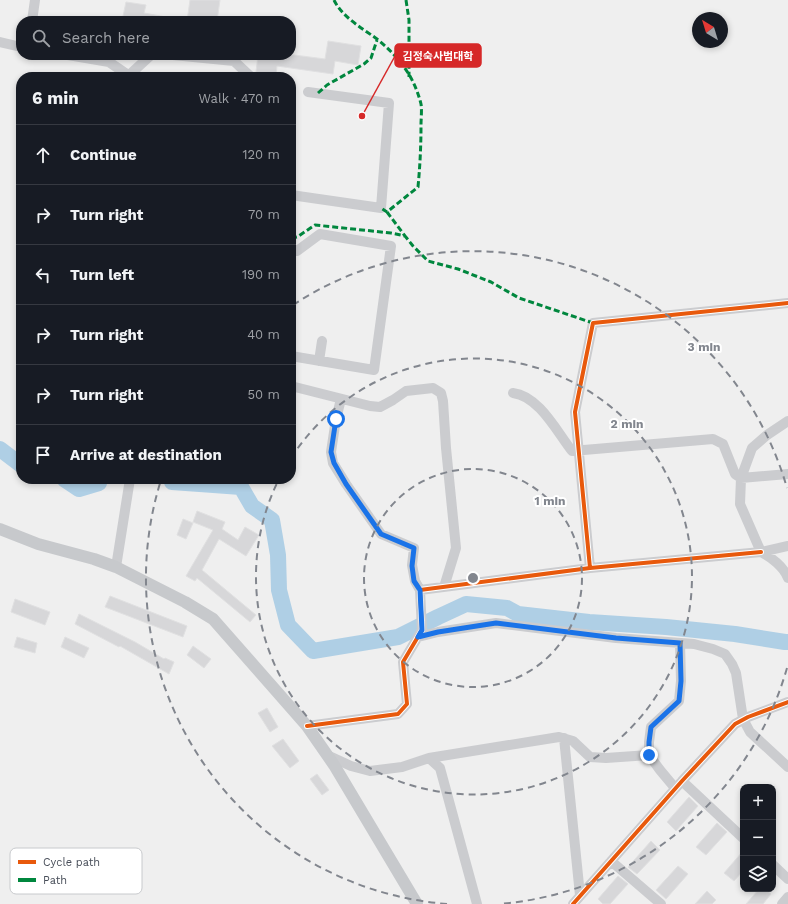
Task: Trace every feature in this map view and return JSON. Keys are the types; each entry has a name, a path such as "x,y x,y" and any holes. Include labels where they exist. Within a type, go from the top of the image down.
{"main road":[{"path":"0,529 38,544 94,559 116,567 185,602 213,619 307,726 328,755 416,904"}],"street":[{"path":"33,16 36,0"},
{"path":"0,42 16,46"},
{"path":"97,60 109,62 123,72"},
{"path":"132,72 146,60"},
{"path":"224,60 234,61 246,72"},
{"path":"296,196 381,208 389,103 308,92"},
{"path":"296,251 320,234 391,246 374,370 296,357"},
{"path":"590,568 575,412 592,323 788,303"},
{"path":"319,361 322,341"},
{"path":"296,387 370,406 380,407 406,391 434,388 441,393 443,401 456,548 444,587"},
{"path":"513,393 521,394 541,409 572,451 713,439 723,444 735,474 741,478 788,474"},
{"path":"307,726 398,714 407,704 403,662 420,634 420,590 414,581 412,566 414,548 381,534 346,484 334,463 331,452 336,419 341,399"},
{"path":"788,421 752,448 741,478 740,504 761,552 768,555 779,565 788,578"},
{"path":"116,567 129,484"},
{"path":"420,590 590,568 761,552 788,546"},
{"path":"420,634 496,623 616,638 694,644 725,654 736,673 743,719 750,732 788,767"},
{"path":"680,643 681,681 679,701 651,727 649,755 660,770 740,836"},
{"path":"573,904 735,724 743,719 788,702"},
{"path":"328,755 351,766 370,772 402,767 429,758 559,737 573,741 590,757 606,758 649,755"},
{"path":"564,738 580,895"},
{"path":"429,758 440,768 477,904"},
{"path":"611,861 661,904"},
{"path":"776,868 788,879"},
{"path":"782,904 788,897"}],"building":[{"path":"190,0 220,0 218,16 188,16"},
{"path":"126,2 146,5 144,13 160,16 123,16"},
{"path":"328,41 361,46 358,65 335,61 333,74 277,66 276,72 256,72 257,60 296,60 296,55 325,59"},
{"path":"197,511 225,522 222,529 238,540 245,527 259,535 246,556 219,539 202,570 256,615 250,622 197,578 195,581 186,576 213,530 193,522"},
{"path":"183,519 193,523 186,539 177,535"},
{"path":"110,596 187,626 183,637 105,607"},
{"path":"15,599 50,612 45,625 11,612"},
{"path":"79,614 135,642 164,659 165,658 174,662 169,674 120,646 119,647 75,624"},
{"path":"17,637 37,643 35,653 14,647"},
{"path":"65,637 89,648 84,658 61,647"},
{"path":"193,646 211,659 204,668 187,655"},
{"path":"267,708 278,727 270,732 258,713"},
{"path":"283,739 299,761 290,768 272,746"},
{"path":"317,774 329,790 322,795 310,779"},
{"path":"689,797 698,806 676,831 667,822"},
{"path":"717,823 727,832 706,855 696,847"},
{"path":"651,841 660,850 637,874 628,867"},
{"path":"740,854 740,874 734,881 724,873"},
{"path":"678,866 688,874 666,899 656,890"},
{"path":"618,876 628,884 610,904 603,904 598,899"},
{"path":"707,891 716,900 712,904 695,904"},
{"path":"756,892 769,892 771,894 763,904 746,904"}],"waterway":[{"path":"0,449 16,461"},
{"path":"72,484 79,489 96,484"},
{"path":"200,484 241,487 252,506 272,520 278,555 279,590 288,625 313,651 398,637 466,604 507,608 518,614 589,622 666,627 735,634 788,642"}],"marked path":[{"path":"334,0 347,17 377,39 399,60 410,76 421,104 421,148 418,187 387,212 381,208"},
{"path":"406,0 409,20 409,77"},
{"path":"318,93 327,85 364,64 371,58 377,40"},
{"path":"387,212 405,236"},
{"path":"296,237 315,225 391,233 405,236 428,261 458,269 491,282 519,298 593,323"}],"cycle path":[{"path":"590,568 575,412 593,323 788,303"},
{"path":"307,726 398,714 407,704 403,662 422,630 420,590 590,568 761,552"},
{"path":"573,904 682,781 735,724 748,717 788,702"}],"place":[{"name":"김정숙사범대학","path":"362,116"}],"route":[{"path":"336,419 331,452 334,463 346,484 381,534 414,548 412,566 414,581 420,590 422,630 418,637 438,632 496,623 616,638 680,643 681,681 679,701 651,727 649,755"}]}
